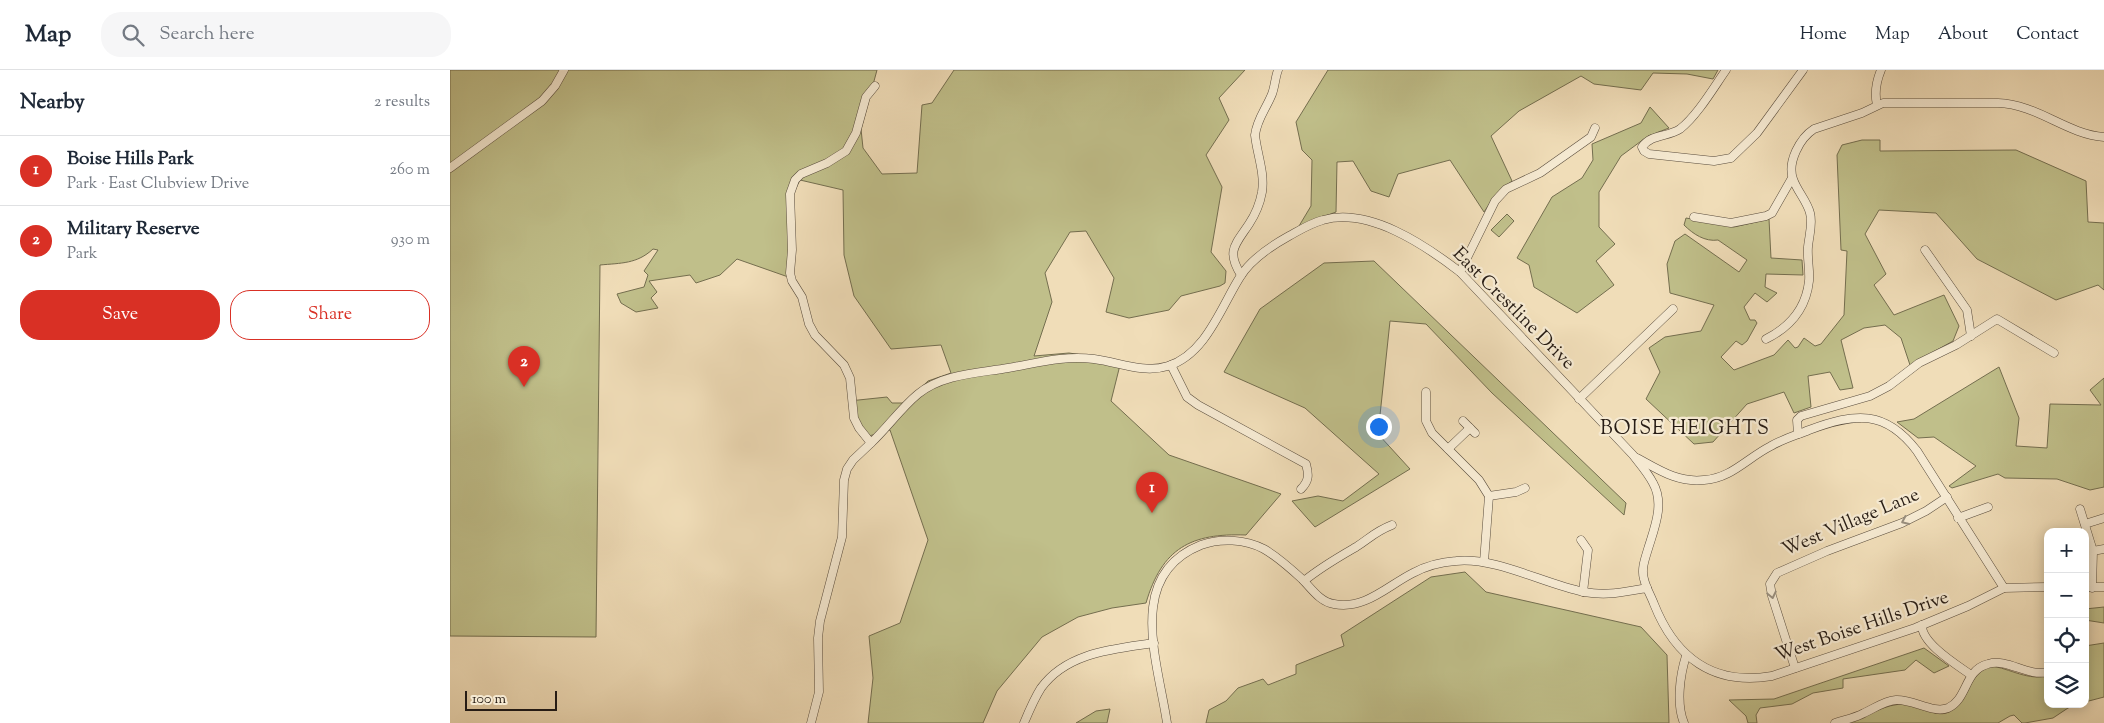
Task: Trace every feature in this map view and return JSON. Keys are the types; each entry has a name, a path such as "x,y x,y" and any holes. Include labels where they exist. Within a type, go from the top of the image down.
{"street":[{"path":"450,168 542,101 555,86 564,70"},
{"path":"1241,275 1234,265 1233,249 1255,214 1262,192 1262,171 1256,142 1256,127 1258,119 1271,96 1278,70"},
{"path":"1726,70 1705,101 1680,128 1650,139 1642,147 1644,151 1649,154 1714,162 1731,158 1757,133 1803,70"},
{"path":"1878,105 1875,95 1876,84 1881,70"},
{"path":"871,443 854,418 850,378 844,366 815,335 808,324 802,298 792,281 790,273 792,250 790,194 792,186 801,174 826,163 846,151 856,134 866,97 875,86"},
{"path":"1694,217 1731,223 1772,213 1792,178 1793,159 1808,133 1883,103 2013,103 2027,107 2078,132 2104,137"},
{"path":"1460,272 1494,201 1506,189 1540,173 1591,137 1595,128"},
{"path":"1766,339 1781,332 1794,320 1806,295 1809,280 1807,254 1810,212 1792,178"},
{"name":"East Crestline Drive","path":"811,723 819,692 818,638 820,621 842,538 844,480 847,469 853,460 918,394 930,386 958,377 1054,358 1094,359 1150,368 1171,365 1194,349 1206,336 1241,275 1262,254 1282,240 1323,220 1341,217 1362,219 1382,225 1436,254 1460,272 1633,455"},
{"path":"1925,250 1967,310 1971,336"},
{"path":"1579,399 1674,309"},
{"path":"1798,434 1797,420 1801,416 1870,396 1889,386 1919,363 1971,336 1992,320 2001,320 2054,353"},
{"path":"1171,365 1187,397 1198,405 1306,464 1307,482 1300,489"},
{"path":"1426,392 1426,421 1432,433 1479,480 1489,496 1484,562"},
{"path":"1633,455 1668,475 1680,479 1704,480 1726,475 1770,446 1848,417 1871,418 1884,422 1907,438 1947,497 1958,518 2004,588"},
{"path":"1448,448 1472,430 1463,421"},
{"path":"1633,455 1654,484 1657,494 1659,507 1657,521 1644,564 1644,579 1665,629 1686,656 1682,675 1680,706 1684,723"},
{"path":"1489,496 1516,492 1525,488"},
{"name":"West Village Lane","path":"1795,668 1772,596 1770,584 1777,573 1827,551 1902,523 1926,511 1947,497"},
{"path":"1958,518 1988,507"},
{"path":"2080,509 2092,551 2089,588 2104,587"},
{"path":"2084,524 2104,518"},
{"path":"1304,581 1324,564 1357,546 1378,530 1392,525"},
{"path":"1167,723 1154,643 1152,613 1154,594 1167,570 1178,558 1191,550 1220,540 1250,544 1262,548 1276,557 1304,581 1322,600 1332,604 1354,605 1368,600 1427,566 1459,560 1484,562 1583,592 1606,595 1647,588"},
{"path":"1582,540 1588,550 1583,592"},
{"path":"2092,551 2104,549"},
{"name":"West Boise Hills Drive","path":"1686,656 1706,668 1737,677 1761,678 1922,625 1968,606 2004,588 2044,587"},
{"path":"1922,625 1922,630 1930,643 1971,675"},
{"path":"1024,723 1042,687 1066,666 1085,656 1098,652 1154,643"},
{"path":"1835,723 1863,714 1884,703 1895,700 1909,700 1936,710 1949,708 1956,703 1971,675 1981,666 1994,663 2032,673 2044,672"}],"shaded area":[{"path":"450,70 877,70 861,129 863,148 882,174 917,173 922,105 932,103 954,70 1245,70 1219,98 1229,120 1206,155 1222,187 1211,252 1226,271 1225,283 1181,296 1169,310 1129,318 1106,312 1114,278 1086,231 1070,232 1045,273 1052,302 1034,356 1069,353 1121,361 1111,401 1169,455 1281,494 1246,535 1209,537 1194,541 1181,548 1170,557 1161,569 1146,603 1112,608 1078,617 1042,637 997,691 983,723 868,723 873,678 869,636 900,623 928,540 890,430 862,438 850,414 849,401 887,397 892,403 905,403 928,381 951,373 941,345 891,349 854,296 844,255 843,190 800,180 793,194 792,270 794,279 737,259 720,275 696,283 690,275 649,281 657,292 651,298 658,308 636,312 621,303 617,294 644,287 648,275 644,271 658,250 653,249 641,258 628,262 600,265 596,637 450,636"},
{"path":"1328,70 1718,70 1713,79 1687,74 1653,73 1641,90 1594,84 1581,76 1519,111 1491,136 1512,181 1496,194 1484,212 1450,160 1398,174 1389,197 1371,191 1353,161 1337,162 1336,212 1299,226 1311,206 1312,160 1302,150 1296,122"},
{"path":"1650,107 1669,128 1648,136 1621,156 1599,192 1599,227 1615,244 1596,261 1614,285 1577,313 1534,287 1529,265 1517,258 1552,197 1582,178 1593,160 1592,144 1641,123"},
{"path":"1862,140 1880,140 1880,151 2016,150 2086,181 2088,222 2104,223 2104,290 2098,285 2056,300 1977,259 1936,213 1879,210 1865,234 1886,274 1874,285 1894,315 1944,295 1959,326 1953,341 1910,365 1901,338 1885,325 1864,328 1841,340 1853,388 1840,390 1830,372 1808,376 1811,407 1794,413 1784,392 1747,404 1713,442 1694,444 1646,399 1660,372 1649,348 1665,337 1701,331 1714,305 1670,293 1667,264 1675,241 1685,234 1739,272 1747,260 1718,240 1704,239 1695,234 1684,225 1686,218 1734,227 1769,219 1771,258 1802,260 1803,275 1766,274 1765,287 1777,293 1767,302 1755,293 1744,307 1750,320 1755,320 1757,323 1747,341 1742,345 1736,341 1721,357 1734,370 1774,355 1788,340 1795,348 1798,347 1804,338 1815,346 1821,344 1844,315 1847,251 1841,250 1837,155 1842,145"},
{"path":"1507,214 1514,221 1499,237 1491,230"},
{"path":"1374,261 1626,503 1624,515 1492,393 1426,324 1390,321 1378,434 1410,469 1315,527 1292,501 1318,496 1343,501 1379,474 1305,408 1224,372 1260,309 1324,263"},
{"path":"1999,367 2019,418 2016,446 2047,448 2050,404 2101,405 2090,390 2104,378 2104,487 2090,490 2057,479 2005,478 1998,474 1952,488 1949,486 1976,466 1934,437 1918,438 1897,422 1914,419"},
{"path":"1465,572 1486,592 1641,627 1667,655 1669,723 1206,723 1209,710 1226,701 1238,688 1263,679 1268,685 1296,674 1296,665 1344,646 1341,635 1431,577"},
{"path":"2104,607 2104,623 2089,621 2089,609"},
{"path":"2104,643 2104,697 2089,701 2089,663 2089,645"},
{"path":"1924,648 1949,666 1934,673 1916,660 1905,670 1843,679 1843,688 1813,693 1792,704 1760,708 1756,715 1757,723 1748,723 1746,716 1729,700 1774,699"},
{"path":"1991,666 2027,676 2044,676 2044,708 2068,708 2053,718 2025,723 2022,723 2014,715 1998,723 1844,723 1882,708 1898,704 1912,705 1940,714 1951,711 1962,700 1973,681 1983,670"},
{"path":"1110,709 1107,723 1076,723 1096,711"}],"place":[{"name":"Military Reserve","path":"524,387"},
{"name":"Boise Hills Park","path":"1152,513"}],"district":[{"name":"BOISE HEIGHTS","path":"1685,429"}]}
